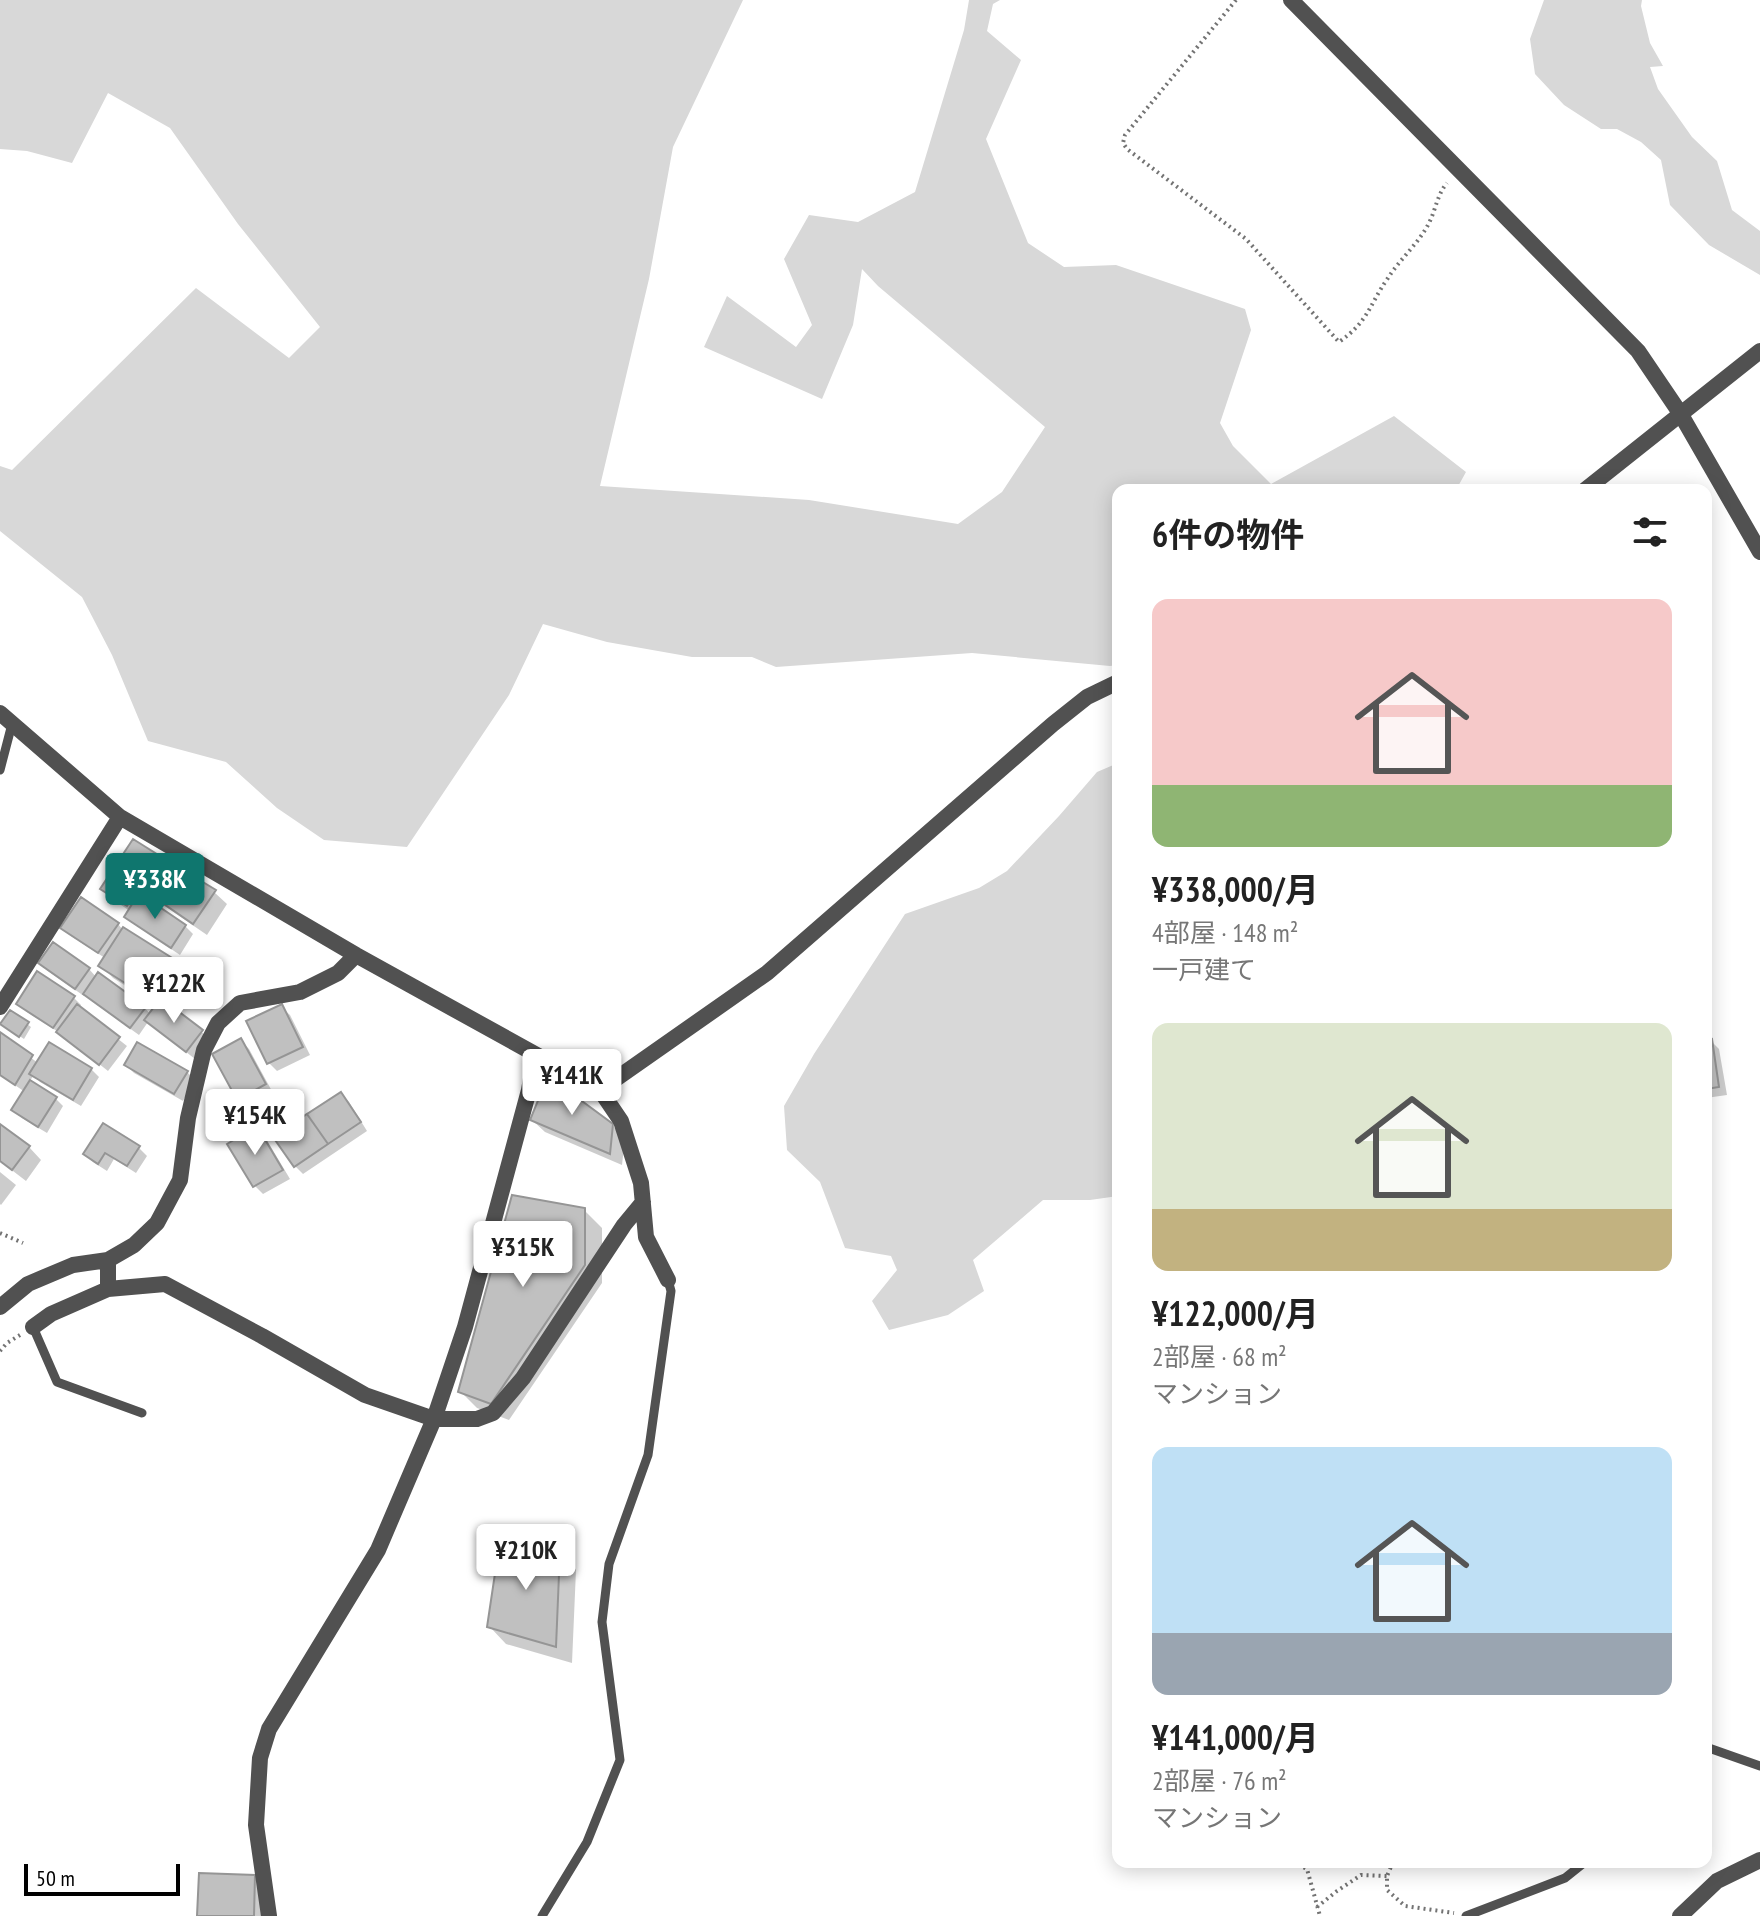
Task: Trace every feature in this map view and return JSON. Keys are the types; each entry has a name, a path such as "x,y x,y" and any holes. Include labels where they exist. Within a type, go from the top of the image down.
{"street":[{"path":"1291,0 1638,351 1680,413 1760,552"},
{"path":"1592,484 1760,351"},
{"path":"600,1090 767,973 1053,724 1087,697 1112,685"},
{"path":"6,718 120,817 356,955 600,1090 621,1121 641,1183 646,1237 668,1280"},
{"path":"0,1007 120,817"},
{"path":"0,1307 28,1284 73,1265 108,1260 134,1245 157,1223 180,1180 188,1118 204,1050 218,1023 240,1003 300,992 338,973 356,955"},
{"path":"269,1916 256,1825 260,1758 269,1729 378,1550 434,1419 465,1327 529,1090 535,1055"},
{"path":"33,1327 51,1314 108,1289 165,1284 365,1395 434,1419 477,1419 493,1413 523,1378 624,1225 643,1202"},
{"path":"108,1260 108,1289"},
{"path":"1680,1916 1717,1881 1760,1860"}],"lane":[{"path":"0,770 6,718"},
{"path":"542,1916 587,1842 620,1760 602,1622 609,1564 648,1455 671,1291 668,1280"},
{"path":"33,1327 57,1382 142,1413"},
{"path":"1712,1749 1760,1766"},
{"path":"1467,1915 1565,1878 1578,1868"}],"path":[{"path":"1236,0 1125,135 1123,143 1246,239 1339,342 1354,331 1368,314 1387,278 1429,224 1440,192 1446,184 1463,174"},
{"path":"0,1233 23,1243"},
{"path":"0,1351 33,1327"},
{"path":"1305,1868 1320,1916"},
{"path":"1390,1868 1387,1890 1405,1906 1467,1915"},
{"path":"1317,1907 1361,1875 1387,1876"}],"shaded area":[{"path":"0,0 743,0 673,147 649,279 600,486 809,500 958,524 1002,492 1045,427 878,286 862,269 853,325 822,399 704,347 727,296 796,347 812,325 784,259 809,215 858,222 915,192 964,30 969,0 1000,0 993,4 987,31 1021,60 986,139 1028,243 1064,267 1116,265 1245,309 1251,330 1220,423 1233,446 1271,484 1112,484 1112,666 972,653 776,667 752,657 692,657 607,642 543,624 509,695 407,847 324,840 277,808 226,762 148,741 112,655 82,597 0,531 0,466 12,470 196,288 289,358 320,327 238,224 170,128 108,93 72,163 27,151 0,149"},
{"path":"1544,0 1642,0 1650,43 1663,66 1650,67 1658,89 1692,137 1717,161 1732,210 1760,231 1760,275 1709,245 1670,205 1661,160 1641,142 1617,129 1601,129 1564,105 1535,74 1530,39"},
{"path":"1394,416 1466,472 1459,484 1271,484"},
{"path":"1112,766 1112,1197 1043,1200 973,1260 984,1291 948,1315 889,1330 872,1301 897,1270 891,1256 845,1248 820,1182 787,1150 784,1106 905,914 979,888 1007,871 1097,772"}],"building":[{"path":"133,839 160,856 127,906 100,889"},
{"path":"160,856 216,890 193,924 142,889"},
{"path":"139,893 186,925 171,948 124,917"},
{"path":"81,897 119,923 98,953 60,928"},
{"path":"123,927 177,961 152,1000 98,966"},
{"path":"53,942 90,968 75,989 38,963"},
{"path":"37,971 75,996 53,1028 16,1004"},
{"path":"98,972 146,1007 130,1028 83,994"},
{"path":"161,998 203,1030 186,1052 144,1020"},
{"path":"77,1004 120,1037 99,1065 56,1032"},
{"path":"282,1004 303,1047 267,1064 246,1021"},
{"path":"10,1010 29,1022 19,1037 0,1024"},
{"path":"0,1032 33,1055 15,1085 0,1075"},
{"path":"241,1038 266,1084 237,1100 212,1054"},
{"path":"1712,1039 1719,1087 1712,1088"},
{"path":"49,1042 92,1068 73,1100 29,1074"},
{"path":"137,1042 188,1071 174,1094 124,1065"},
{"path":"548,1076 613,1124 610,1154 530,1120"},
{"path":"30,1080 57,1097 38,1127 11,1110"},
{"path":"341,1092 361,1122 328,1144 307,1114"},
{"path":"307,1114 328,1144 294,1167 273,1137"},
{"path":"103,1123 140,1146 127,1166 105,1153 98,1164 83,1154"},
{"path":"0,1124 30,1146 12,1170 0,1161"},
{"path":"257,1126 283,1170 253,1187 227,1144"},
{"path":"512,1195 585,1208 585,1265 491,1404 458,1392"},
{"path":"500,1540 560,1550 556,1647 487,1627"},
{"path":"199,1873 255,1875 254,1916 197,1916"}]}
